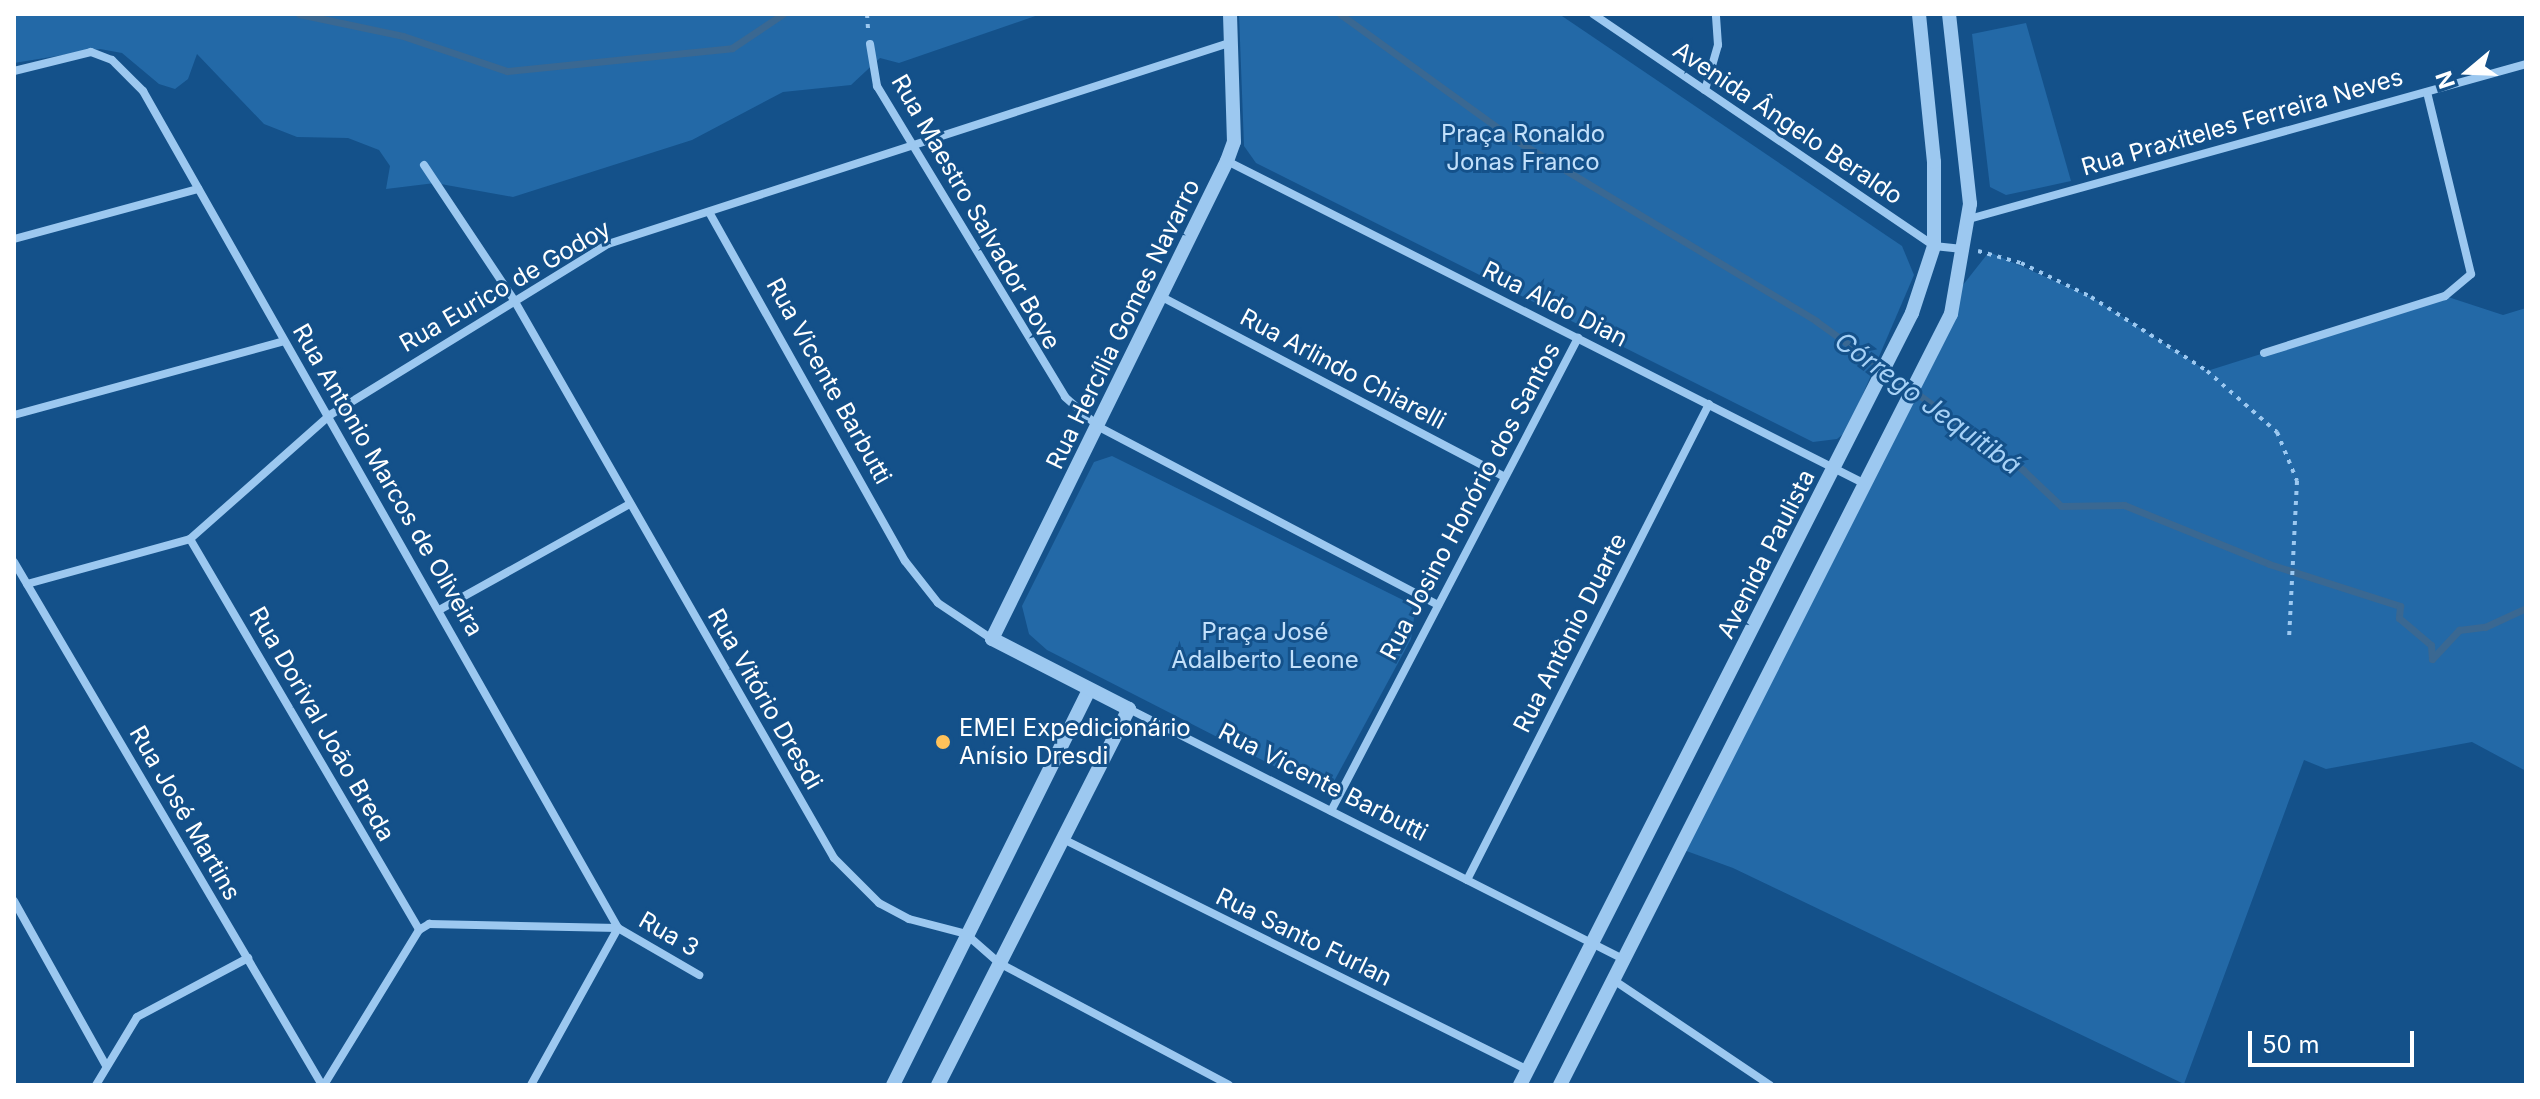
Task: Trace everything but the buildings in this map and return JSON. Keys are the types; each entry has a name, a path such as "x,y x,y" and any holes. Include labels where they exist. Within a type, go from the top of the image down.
{"street":[{"name":"Rua Hercília Gomes Navarro","path":"992,639 1099,427 1227,161 1234,142 1230,14"},
{"name":"Avenida Ângelo Beraldo","path":"1593,14 1934,246 1966,249"},
{"path":"1705,90 1718,45 1716,14"},
{"name":"Avenida Paulista","path":"1520,1085 1912,313 1934,246 1934,162 1919,14"},
{"path":"1560,1085 1951,314 1966,249 1969,219 1949,14"},
{"name":"Rua Eurico de Godoy","path":"27,584 190,539 330,415 608,244 1232,42"},
{"name":"Rua Maestro Salvador Bove","path":"870,44 877,86 1046,373 1099,427 1438,605"},
{"name":"Rua Antonio Marcos de Oliveira","path":"14,71 91,52 112,60 143,91 284,341 441,609 618,928"},
{"name":"Rua Praxiteles Ferreira Neves","path":"1969,219 2526,64"},
{"path":"2264,353 2445,296 2471,274 2427,92"},
{"name":"Rua Aldo Dian","path":"1227,161 1865,484"},
{"name":"Rua Vitório Dresdi","path":"424,165 514,300 834,858 879,903 909,919 966,934 999,963 1229,1085"},
{"path":"14,239 198,189"},
{"name":"Rua Vicente Barbutti","path":"709,212 905,561 938,603 992,639 1089,691 1626,960"},
{"name":"Rua Arlindo Chiarelli","path":"1162,297 1505,477"},
{"name":"Rua Josino Honório dos Santos","path":"1331,811 1578,338"},
{"path":"14,415 284,341"},
{"name":"Rua Antônio Duarte","path":"1467,880 1709,404"},
{"path":"441,609 630,504"},
{"name":"Rua Dorival João Breda","path":"190,539 419,930"},
{"name":"Rua José Martins","path":"14,562 323,1085"},
{"path":"893,1085 1089,691"},
{"path":"938,1085 1129,709"},
{"name":"Rua Santo Furlan","path":"1063,839 1528,1070"},
{"path":"14,901 105,1064"},
{"path":"323,1085 419,930 429,924 618,928 531,1085"},
{"name":"Rua 3","path":"618,928 699,975"},
{"path":"96,1085 105,1064 137,1017 248,958"},
{"path":"1615,981 1770,1085"}],"path":[{"path":"1966,249 2021,263 2091,297 2207,371 2277,432 2297,481 2289,640"}],"green space":[{"path":"14,14 1041,14 899,63 880,58 851,85 783,92 692,140 513,197 435,183 386,189 390,166 379,150 348,138 297,137 264,124 197,54 188,79 175,89 159,84 122,53 100,49 14,63"},
{"name":"Praça Ronaldo Jonas Franco","path":"1239,14 1559,14 1902,246 1914,275 1847,431 1837,439 1813,442 1256,163 1244,146"},
{"path":"2026,23 2071,181 2006,195 1990,187 1972,34"},
{"path":"1989,252 2091,297 2207,371 2445,296 2503,315 2526,308 2526,771 2472,742 2326,769 2304,760 2184,1084 1733,868 1681,849 1959,290"},
{"name":"Praça José Adalberto Leone","path":"1112,456 1403,600 1415,611 1411,639 1332,785 1313,786 1047,650 1029,634 1022,606 1094,462"}],"waterway":[{"name":"Córrego Jequitibá","path":"299,14 403,36 507,71 732,48 783,14"},
{"name":"Córrego Jequitibá","path":"1340,14 1512,138 1816,321 2023,470 2061,506 2124,505 2269,564 2400,606 2399,618 2431,645 2432,659 2459,630 2485,627 2526,608"}],"place":[{"name":"EMEI Expedicionário Anísio Dresdi","path":"943,742"}]}
